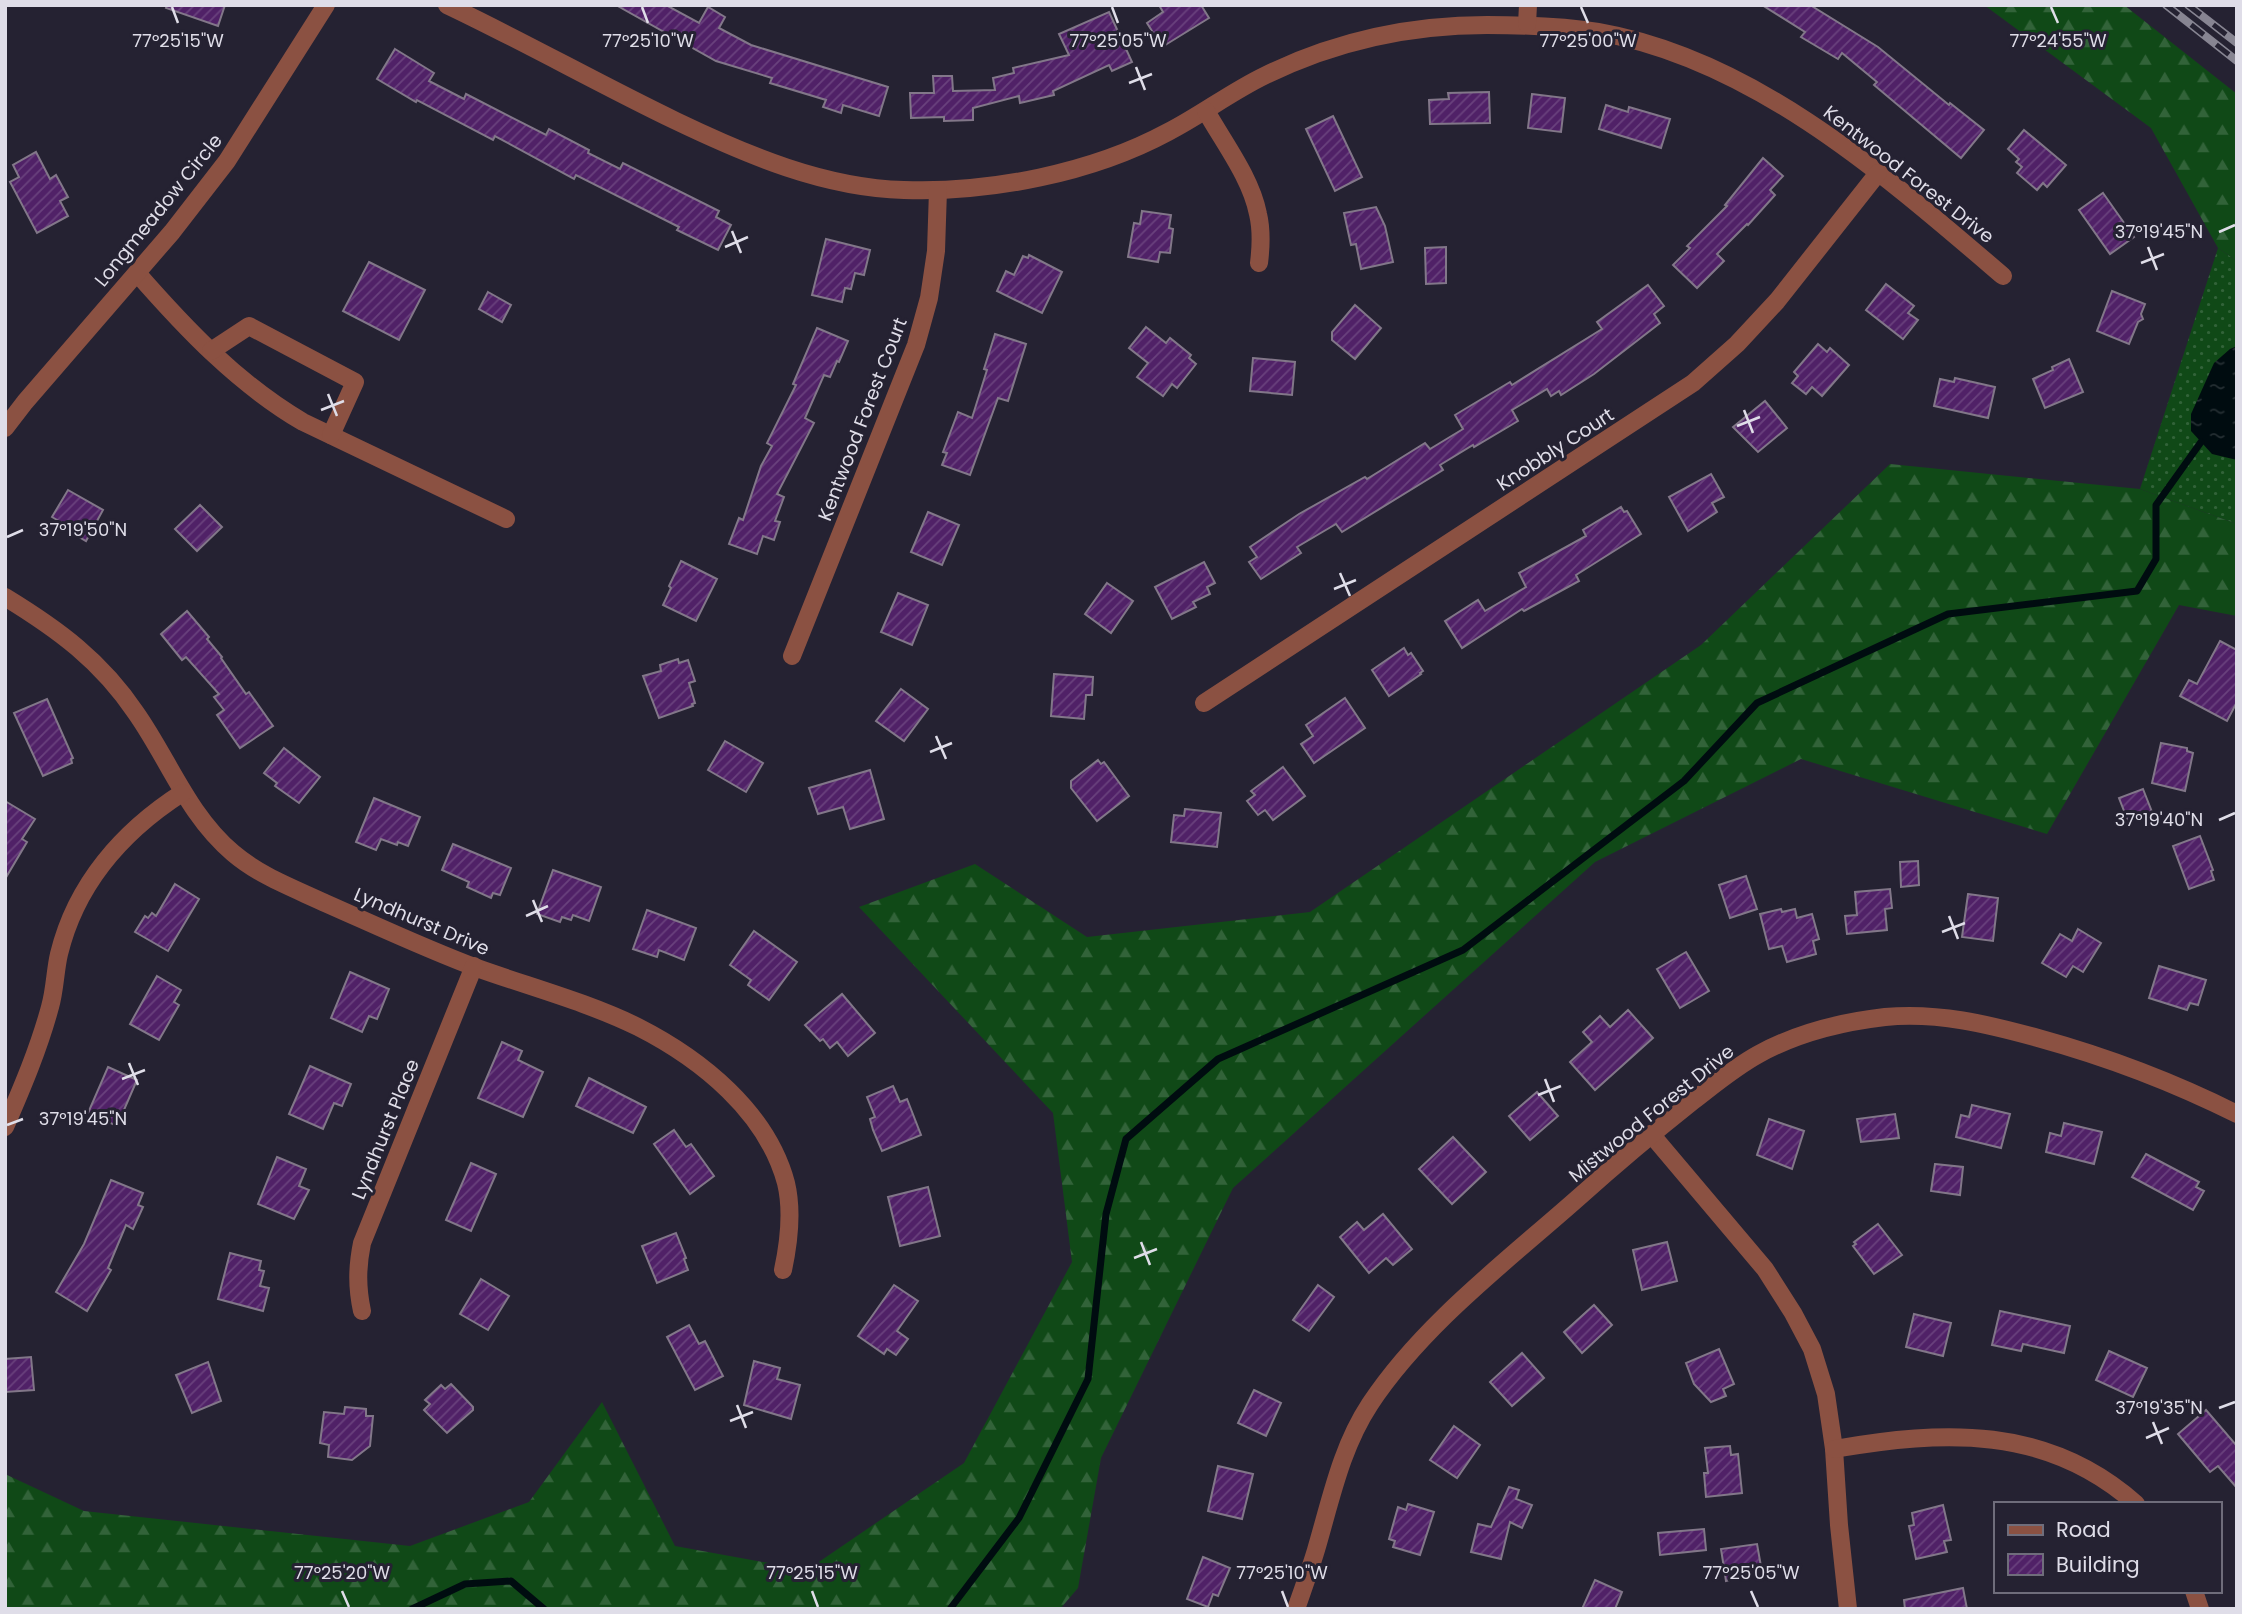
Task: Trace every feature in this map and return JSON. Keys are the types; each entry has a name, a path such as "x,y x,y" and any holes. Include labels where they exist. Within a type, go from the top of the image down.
{"street":[{"name":"Longmeadow Circle","path":"5,428 172,232 227,160 326,5"},
{"name":"Kentwood Forest Drive","path":"447,5 622,95 741,152 796,171 842,182 899,190 938,190 1021,181 1082,168 1165,134 1264,76 1312,55 1364,39 1430,27 1527,24 1600,32 1684,57 1768,98 1829,135 2003,276"},
{"path":"1527,24 1528,5"},
{"path":"1206,111 1250,189 1258,213 1261,238 1259,263"},
{"name":"Knobbly Court","path":"1204,703 1693,383 1737,344 1777,301 1878,173"},
{"name":"Kentwood Forest Court","path":"792,656 916,345 929,298 936,251 938,190"},
{"path":"136,273 179,322 273,405 331,436 506,519"},
{"path":"211,351 249,326 355,382 331,436"},
{"name":"Lyndhurst Drive","path":"5,597 57,630 112,680 138,715 182,793 233,853 266,876 474,967 637,1027 668,1044 703,1069 739,1101 763,1131 778,1160 790,1209 789,1240 783,1270"},
{"path":"5,1127 22,1089 51,1006 59,954 71,918 88,884 126,836 155,810 182,793"},
{"name":"Lyndhurst Place","path":"362,1311 357,1278 362,1243 474,967"},
{"name":"Mistwood Forest Drive","path":"1296,1609 1336,1477 1352,1436 1395,1368 1493,1273 1651,1134 1733,1069 1762,1052 1840,1024 1886,1017 1931,1016 1976,1021 2067,1046 2138,1070 2202,1096 2237,1114"},
{"path":"1651,1134 1765,1269 1812,1349 1826,1394 1834,1449 1848,1609"},
{"path":"1834,1449 1927,1437 1978,1438 2029,1446 2059,1454 2092,1470 2116,1485 2134,1502"}],"green space":[{"path":"1984,5 2124,5 2237,94 2237,261 2218,248 2151,128"},
{"path":"2218,248 2237,261 2237,524 2140,489"},
{"path":"1890,464 2140,489 2237,524 2237,616 2179,605 2047,834 1801,759 1595,862 1233,1188 1101,1458 1078,1588 1060,1609 5,1609 5,1474 84,1511 410,1546 529,1502 602,1402 675,1546 807,1570 964,1463 1072,1262 1053,1113 859,907 975,864 1087,937 1310,912 1701,645"}],"water":[{"path":"2237,346 2237,460 2212,454 2191,431 2191,414 2214,363"}],"building":[{"path":"167,5 225,5 218,26 166,8"},
{"path":"616,5 666,5 699,23 708,7 725,17 719,28 751,45 888,87 879,116 843,105 841,113 823,107 826,100 770,83 772,78 716,61"},
{"path":"1159,5 1201,5 1209,18 1162,47 1147,23 1163,12"},
{"path":"1762,5 1810,5 1878,47 1984,130 1961,158 1874,85 1877,82 1842,53 1838,59 1801,37 1805,32"},
{"path":"1109,12 1132,62 1112,71 1109,65 1053,91 1054,95 1020,103 1019,96 973,108 973,120 911,118 910,93 934,93 933,76 952,76 953,91 995,90 993,78 1014,73 1013,68 1069,55 1059,34"},
{"path":"395,49 434,73 429,81 464,99 466,94 546,135 549,129 620,169 623,163 719,211 716,217 731,225 718,250 677,230 679,227 576,175 574,179 495,136 493,140 417,100 416,102 377,79"},
{"path":"1489,92 1490,123 1430,124 1429,100 1449,99 1448,93"},
{"path":"1532,94 1565,98 1561,132 1528,128"},
{"path":"1606,105 1628,112 1629,107 1670,119 1661,148 1599,129"},
{"path":"1333,116 1362,177 1335,191 1306,129"},
{"path":"2024,130 2066,165 2047,187 2043,183 2037,190 2017,173 2022,167 2016,162 2019,159 2008,149"},
{"path":"36,152 50,179 56,175 68,197 60,201 68,216 37,233 10,182 19,177 13,165"},
{"path":"1763,158 1783,176 1770,190 1775,195 1717,254 1724,261 1697,288 1673,265 1690,248 1687,246 1727,206 1725,205"},
{"path":"2103,193 2134,237 2110,254 2079,210"},
{"path":"1376,207 1385,226 1393,262 1361,269 1356,244 1351,245 1344,213"},
{"path":"1142,211 1171,215 1169,228 1173,229 1170,253 1160,252 1158,262 1128,257 1134,223 1140,224"},
{"path":"826,239 870,250 864,275 855,273 851,289 845,288 842,302 812,295"},
{"path":"1446,247 1446,283 1426,284 1425,248"},
{"path":"1029,255 1062,272 1042,313 997,291 1006,271 1014,275 1023,256 1028,258"},
{"path":"369,262 425,290 399,340 343,311"},
{"path":"1886,284 1914,306 1908,313 1918,320 1903,339 1866,310"},
{"path":"1648,285 1664,306 1654,314 1660,323 1594,374 1561,395 1559,391 1551,396 1547,389 1512,410 1518,421 1440,465 1443,470 1342,532 1336,524 1297,547 1301,553 1261,579 1249,562 1257,557 1250,547 1299,514 1365,477 1367,479 1425,443 1430,449 1463,429 1455,415 1510,382 1512,385 1602,329 1597,322"},
{"path":"2112,291 2145,304 2141,314 2143,319 2138,322 2129,344 2097,331"},
{"path":"488,292 511,305 502,322 479,309"},
{"path":"1355,305 1381,328 1355,359 1332,340 1332,332"},
{"path":"1146,327 1166,343 1170,338 1191,355 1189,358 1196,364 1177,388 1172,384 1163,396 1137,377 1148,363 1129,348"},
{"path":"817,328 848,341 830,377 824,375 805,418 814,423 777,494 784,497 775,521 780,522 774,540 763,536 757,554 729,544 739,518 743,520 761,466 772,446 767,443 796,385 793,384"},
{"path":"995,334 1026,344 1008,401 998,398 970,475 942,465 947,453 943,452 958,412 972,418"},
{"path":"1818,344 1827,352 1830,348 1849,365 1822,396 1812,387 1806,394 1792,383 1798,376 1794,372"},
{"path":"1253,358 1295,362 1292,395 1250,391"},
{"path":"2069,359 2083,392 2045,408 2033,379"},
{"path":"1955,378 1995,387 1988,418 1934,406 1940,379 1954,382"},
{"path":"1765,401 1787,428 1758,452 1733,427"},
{"path":"1711,474 1724,497 1712,503 1717,512 1688,531 1669,497"},
{"path":"68,490 103,510 86,541 62,527 64,524 52,517"},
{"path":"200,505 222,527 197,551 175,529"},
{"path":"1621,507 1624,512 1627,511 1641,534 1576,575 1579,581 1524,611 1522,609 1462,648 1445,621 1478,600 1485,611 1526,587 1519,573 1586,536 1583,530"},
{"path":"928,512 959,525 942,565 911,552"},
{"path":"681,561 717,579 696,621 663,605"},
{"path":"1204,562 1215,583 1207,587 1210,594 1193,602 1196,607 1172,619 1155,587"},
{"path":"1107,583 1133,601 1111,633 1085,614"},
{"path":"898,593 928,605 912,645 881,632"},
{"path":"187,611 209,637 207,639 246,694 249,692 273,726 240,748 217,715 224,710 214,697 219,694 186,657 182,660 161,634"},
{"path":"2220,641 2237,650 2237,702 2227,721 2180,696 2189,680 2197,684"},
{"path":"1404,648 1408,655 1411,653 1423,671 1389,696 1372,670"},
{"path":"678,659 679,663 688,660 695,681 689,683 695,703 659,718 643,676 661,671 660,665"},
{"path":"1054,674 1093,677 1092,695 1086,695 1084,719 1051,716"},
{"path":"901,689 928,709 904,741 876,721"},
{"path":"1345,698 1365,728 1314,763 1301,744 1313,736 1306,725"},
{"path":"47,699 73,758 72,763 43,776 14,713"},
{"path":"725,741 763,763 746,792 708,770"},
{"path":"2161,743 2187,748 2187,751 2193,753 2185,791 2152,783"},
{"path":"284,748 320,777 299,803 275,786 277,783 264,773"},
{"path":"1098,760 1101,764 1104,762 1129,796 1097,821 1071,788 1071,781"},
{"path":"1283,767 1305,796 1273,820 1265,810 1258,815 1247,801 1255,795 1251,791"},
{"path":"870,770 884,819 850,829 843,807 818,814 809,788"},
{"path":"2143,789 2152,812 2128,821 2119,798"},
{"path":"374,798 420,817 408,846 381,839 376,850 356,842"},
{"path":"5,801 35,819 22,839 27,842 5,879"},
{"path":"1185,809 1221,813 1217,847 1171,842 1174,815 1184,816"},
{"path":"2200,836 2214,880 2189,889 2173,846"},
{"path":"453,844 511,868 500,895 493,893 491,898 467,887 469,882 442,870"},
{"path":"1918,861 1919,885 1901,887 1900,862"},
{"path":"553,870 601,887 589,921 573,915 571,920 562,917 560,922 537,914"},
{"path":"1746,876 1757,909 1730,918 1719,885"},
{"path":"175,884 199,899 168,951 135,932 145,916 148,918 152,913 156,916"},
{"path":"1890,889 1892,908 1885,909 1887,930 1847,934 1845,916 1857,915 1855,892"},
{"path":"1968,894 1998,898 1993,941 1962,937"},
{"path":"1781,909 1782,912 1795,909 1797,918 1812,914 1819,939 1813,941 1816,954 1787,962 1782,946 1769,949 1760,914"},
{"path":"647,910 696,928 684,960 659,950 657,957 633,949"},
{"path":"2078,929 2101,943 2083,972 2073,966 2066,977 2042,963 2060,934 2072,941"},
{"path":"754,931 797,962 769,1000 748,985 751,980 730,965"},
{"path":"1686,952 1709,991 1680,1008 1657,969"},
{"path":"2159,966 2206,980 2198,1005 2190,1003 2187,1010 2149,998"},
{"path":"350,972 389,989 377,1019 369,1016 362,1032 331,1018"},
{"path":"157,976 181,990 174,1002 179,1005 159,1040 130,1024"},
{"path":"842,994 875,1033 848,1056 837,1042 830,1048 805,1025"},
{"path":"1628,1010 1653,1038 1595,1090 1570,1062 1592,1042 1583,1032 1600,1016 1610,1027"},
{"path":"502,1042 522,1051 518,1060 543,1072 523,1117 478,1098"},
{"path":"310,1066 351,1084 342,1106 334,1103 323,1129 289,1114"},
{"path":"108,1067 137,1080 117,1126 88,1113"},
{"path":"589,1078 646,1107 633,1133 576,1106"},
{"path":"893,1086 900,1102 907,1099 921,1135 882,1151 873,1130 870,1119 875,1117 867,1097"},
{"path":"1537,1092 1558,1116 1530,1140 1509,1116"},
{"path":"1972,1105 2010,1114 2001,1148 1956,1137 1961,1115 1969,1117"},
{"path":"1895,1114 1899,1138 1861,1142 1857,1119"},
{"path":"1769,1119 1804,1131 1792,1169 1757,1155"},
{"path":"2064,1123 2102,1132 2094,1164 2046,1152 2050,1133 2061,1136"},
{"path":"674,1130 686,1147 691,1144 714,1176 690,1194 654,1144"},
{"path":"1453,1137 1486,1172 1452,1204 1419,1169"},
{"path":"2146,1154 2199,1182 2196,1187 2204,1191 2193,1210 2132,1177"},
{"path":"277,1157 306,1169 299,1186 309,1190 294,1219 258,1204"},
{"path":"471,1163 496,1174 471,1231 446,1220"},
{"path":"1935,1164 1963,1167 1960,1195 1931,1191"},
{"path":"111,1180 143,1193 138,1205 143,1207 133,1229 126,1225 108,1268 111,1270 87,1311 56,1292 84,1244"},
{"path":"928,1187 940,1236 900,1246 888,1197"},
{"path":"1383,1214 1412,1249 1393,1265 1386,1258 1369,1273 1340,1237 1357,1222 1364,1230"},
{"path":"1878,1224 1902,1255 1874,1274 1853,1246 1856,1244 1854,1242"},
{"path":"676,1233 688,1270 657,1283 642,1246"},
{"path":"1667,1242 1677,1281 1642,1290 1633,1250"},
{"path":"230,1253 261,1261 259,1270 264,1271 260,1286 269,1288 263,1311 218,1299"},
{"path":"481,1279 509,1296 488,1330 460,1314"},
{"path":"894,1285 918,1301 897,1331 908,1339 896,1355 887,1349 884,1354 858,1336"},
{"path":"1318,1285 1334,1297 1309,1331 1293,1320"},
{"path":"1594,1305 1612,1325 1582,1353 1564,1332"},
{"path":"2000,1311 2070,1326 2064,1353 2023,1344 2021,1351 1992,1345"},
{"path":"1914,1314 1951,1323 1943,1356 1906,1347"},
{"path":"689,1325 699,1344 705,1341 723,1376 695,1390 667,1337"},
{"path":"1719,1349 1734,1384 1723,1389 1726,1396 1711,1402 1694,1384 1686,1363"},
{"path":"2109,1351 2147,1368 2133,1397 2096,1380"},
{"path":"1522,1353 1544,1378 1512,1406 1490,1382"},
{"path":"31,1357 34,1390 5,1392 5,1359"},
{"path":"754,1361 780,1368 777,1379 800,1385 791,1419 744,1405"},
{"path":"208,1362 221,1401 192,1413 176,1375"},
{"path":"451,1384 473,1410 447,1433 424,1410 430,1404 425,1400 441,1385 445,1389"},
{"path":"1254,1390 1281,1403 1266,1436 1238,1423"},
{"path":"345,1407 366,1409 366,1416 373,1416 370,1446 352,1460 328,1457 329,1445 320,1443 324,1412 344,1414"},
{"path":"2206,1410 2237,1446 2237,1488 2218,1466 2210,1472 2178,1434"},
{"path":"1454,1426 1480,1445 1457,1478 1430,1460"},
{"path":"1730,1446 1731,1455 1738,1454 1742,1493 1706,1497 1704,1473 1708,1473 1705,1448"},
{"path":"1218,1466 1253,1474 1242,1519 1208,1511"},
{"path":"1509,1487 1519,1490 1516,1499 1532,1505 1522,1528 1510,1522 1501,1559 1471,1552 1478,1524 1491,1527"},
{"path":"1408,1504 1434,1512 1420,1555 1393,1547 1395,1541 1389,1539 1398,1507 1406,1510"},
{"path":"1943,1505 1951,1540 1944,1541 1947,1552 1916,1559 1909,1526 1914,1525 1912,1513"},
{"path":"1704,1529 1706,1550 1660,1555 1658,1533"},
{"path":"1757,1544 1762,1572 1726,1581 1721,1549"},
{"path":"1203,1557 1230,1568 1218,1596 1213,1594 1208,1607 1187,1599"},
{"path":"1595,1580 1622,1592 1615,1609 1582,1609"},
{"path":"1963,1588 1967,1609 1905,1609 1904,1600"}],"waterway":[{"path":"950,1609 1019,1518 1088,1379 1106,1214 1126,1139 1218,1059 1463,950 1684,781 1757,703 1948,614 2137,591 2156,559 2156,505 2201,442"},
{"path":"412,1609 465,1584 511,1581 544,1609"}],"railway":[{"path":"2166,5 2237,61"},
{"path":"2188,5 2237,43"}]}
